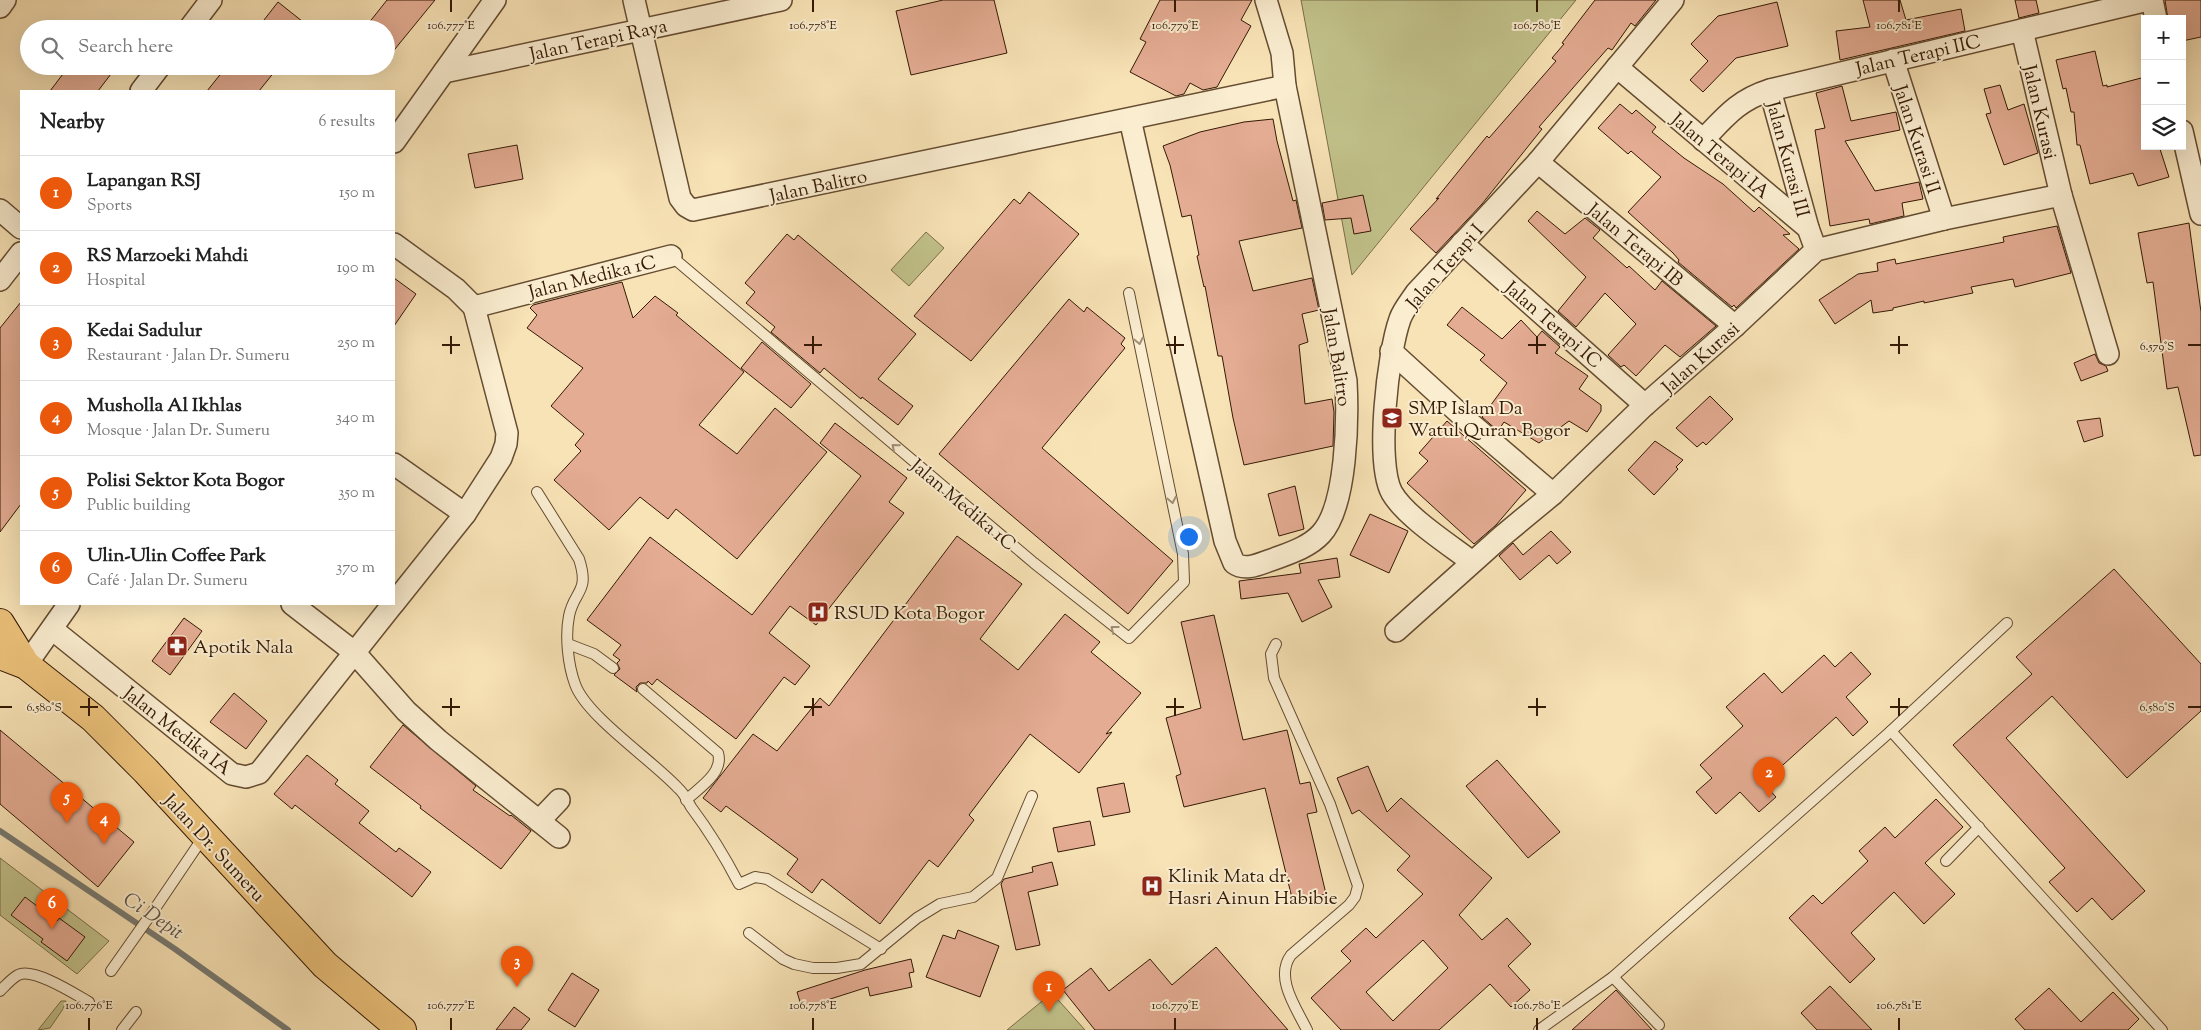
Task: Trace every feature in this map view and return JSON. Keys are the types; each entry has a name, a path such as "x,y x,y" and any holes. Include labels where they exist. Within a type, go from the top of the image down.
{"main road":[{"path":"0,623 26,666"},
{"path":"0,655 26,666"},
{"name":"Jalan Dr. Sumeru","path":"26,666 93,718 146,771 325,965 402,1030"}],"street":[{"path":"0,7 6,0"},
{"path":"196,20 211,0"},
{"path":"395,141 495,0"},
{"path":"634,0 640,30"},
{"name":"Jalan Terapi Raya","path":"444,72 781,0"},
{"path":"1266,0 1282,53 1285,86"},
{"name":"Jalan Terapi I","path":"1472,562 1403,506 1390,488 1384,456 1391,351 1400,317 1416,293 1538,162 1673,0"},
{"path":"2150,0 2155,15"},
{"name":"Jalan Terapi IIC","path":"1703,140 1739,103 1750,96 1893,60 2150,0"},
{"name":"Jalan Balitro","path":"640,30 680,198 692,210 1285,86 1346,381 1346,440 1333,514 1328,525 1305,546 1283,556 1247,567 1234,563 1225,541 1130,119"},
{"name":"Jalan Kurasi","path":"2022,30 2061,195 2108,354"},
{"name":"Jalan Kurasi II","path":"1893,60 1944,219"},
{"name":"Jalan Terapi IA","path":"1617,67 1808,228"},
{"path":"142,90 153,75"},
{"name":"Jalan Kurasi III","path":"1770,90 1808,228"},
{"path":"2189,136 2201,214"},
{"name":"Jalan Terapi IB","path":"1538,162 1735,326"},
{"name":"Jalan Kurasi","path":"1396,631 1472,562 1553,494 1646,405 1735,326 1816,250 1944,219 2061,195"},
{"path":"0,210 20,227"},
{"path":"1808,228 1816,250"},
{"name":"Jalan Terapi IC","path":"1462,244 1646,405"},
{"path":"395,245 456,289 474,307"},
{"path":"0,280 20,254"},
{"name":"Jalan Medika 1C","path":"474,307 671,256"},
{"name":"Jalan Medika IA","path":"395,601 465,514 501,458 507,439 474,307"},
{"path":"1391,351 1470,423 1553,494"},
{"path":"395,465 465,514"},
{"path":"26,666 68,605"},
{"path":"293,605 354,652 406,711 438,740 559,837"},
{"name":"Jalan Medika IA","path":"52,629 232,774 238,777 246,777 259,773 391,605"},
{"path":"539,822 559,800"}],"lane":[{"name":"Jalan Medika 1C","path":"671,256 1034,563 1129,638 1184,582 1184,568 1129,293"},
{"path":"537,492 579,560 582,570 582,586 569,615 568,644 574,684 585,703 652,761 680,789 722,852 739,884 755,877 767,879 882,949"},
{"path":"1539,1030 1613,977 1891,731 2007,623"},
{"path":"568,644 594,654 613,668"},
{"path":"1276,644 1271,654 1274,678 1330,804 1358,886 1355,897 1349,905 1291,955 1286,964 1286,984 1307,1030"},
{"path":"643,689 718,753 720,761 717,770 686,800"},
{"path":"1891,731 2162,1030"},
{"path":"749,933 783,959 794,964 813,968 837,968 861,964 882,949 916,918 940,904 973,897 996,878 1032,796"},
{"path":"1946,861 1979,826"},
{"path":"110,971 204,836"},
{"path":"0,991 18,975 25,974 62,986 89,1002"},
{"path":"1613,977 1659,1025"},
{"path":"122,1030 136,1012"}],"green space":[{"path":"1301,0 1576,0 1352,275"},
{"path":"926,232 944,248 909,286 891,270"},
{"path":"0,858 109,941 77,974 0,915"},
{"path":"1052,993 1085,1030 1007,1030"},
{"path":"61,1001 66,1001 50,1028 38,1030"}],"building":[{"path":"387,0 435,0 395,49 395,20 371,20"},
{"path":"943,0 994,0 1007,53 911,75 896,11"},
{"path":"1160,0 1252,0 1241,20 1251,26 1217,87 1203,90 1190,83 1184,94 1176,96 1130,72 1146,42 1140,39"},
{"path":"1595,0 1656,0 1635,26 1631,23 1612,50 1608,48 1539,127 1542,129 1482,204 1436,253 1410,229 1439,198 1436,199 1487,136 1489,138 1556,61 1552,58"},
{"path":"1863,0 1900,0 1906,20 1961,9 1965,31 1840,60 1836,31 1870,27"},
{"path":"2015,0 2036,0 2039,13 2019,18"},
{"path":"2165,0 2201,0 2201,37 2186,40 2186,15 2167,15"},
{"path":"278,2 301,20 264,20"},
{"path":"1777,2 1788,46 1736,58 1703,92 1690,80 1708,61 1691,44 1718,16"},
{"path":"2095,51 2103,86 2107,85 2107,87 2141,78 2141,150 2160,150 2169,177 2138,186 2133,173 2090,184 2080,145 2077,145 2074,112 2071,112 2066,88 2063,89 2056,60"},
{"path":"62,75 110,75 99,90 51,90"},
{"path":"220,75 272,75 260,90 208,90"},
{"path":"2000,85 2008,110 2024,104 2038,153 2004,165 1986,114 1991,113 1984,89"},
{"path":"1842,86 1851,121 1896,112 1900,130 1845,141 1875,191 1919,182 1923,199 1902,203 1904,216 1870,224 1869,219 1830,226 1815,130 1825,128 1816,93"},
{"path":"1620,104 1632,114 1636,110 1656,127 1652,132 1684,158 1723,184 1754,212 1759,207 1790,234 1783,235 1799,249 1736,308 1734,305 1732,307 1678,262 1679,260 1673,253 1628,212 1661,177 1631,151 1628,154 1598,128"},
{"path":"1273,119 1277,141 1293,201 1296,200 1302,228 1239,241 1253,291 1312,278 1319,310 1302,314 1308,342 1299,345 1305,404 1332,399 1334,412 1333,446 1244,465 1222,356 1218,356 1205,286 1197,256 1199,255 1191,215 1182,217 1170,165 1163,146 1200,132 1244,122"},
{"path":"517,145 523,179 475,188 468,154"},
{"path":"1029,192 1079,234 971,361 914,316 1014,199 1020,204"},
{"path":"1363,195 1371,231 1354,234 1351,218 1325,220 1322,203"},
{"path":"1537,211 1565,234 1585,218 1600,230 1593,238 1627,268 1629,266 1655,290 1662,281 1716,326 1680,357 1665,345 1636,376 1624,365 1621,367 1608,355 1636,324 1605,293 1576,327 1558,311 1586,277 1528,221"},
{"path":"2189,223 2201,312 2201,455 2194,456 2178,387 2167,389 2153,282 2147,283 2138,233"},
{"path":"2057,226 2071,273 2015,287 2013,279 1971,287 1973,293 1924,303 1924,301 1893,308 1893,310 1873,313 1871,300 1835,324 1819,300 1858,274 1878,271 1877,263 1895,259 1896,264 2004,242 2003,237"},
{"path":"787,234 794,240 798,235 916,334 878,379 913,406 898,425 862,397 861,399 824,368 820,373 771,332 775,327 746,303 755,292 745,283"},
{"path":"395,279 416,294 395,325"},
{"path":"622,282 633,318 655,296 678,313 676,315 744,372 699,425 737,454 775,408 827,452 737,559 676,509 668,519 640,497 609,530 554,480 581,451 575,445 584,434 551,406 583,368 527,328 537,315 530,308 533,305"},
{"path":"1069,299 1084,312 1087,307 1125,338 1121,344 1125,348 1042,448 1173,561 1128,614 939,454"},
{"path":"20,303 20,505 0,532 0,328"},
{"path":"1462,307 1502,339 1521,320 1537,337 1542,331 1560,347 1555,353 1588,376 1579,389 1601,405 1601,411 1587,432 1569,421 1539,443 1504,422 1498,431 1482,417 1507,383 1480,360 1485,355 1447,325"},
{"path":"762,342 811,384 791,408 741,368"},
{"path":"2095,354 2099,363 2106,366 2108,371 2081,381 2074,363"},
{"path":"1710,396 1733,419 1706,445 1703,442 1697,447 1676,428"},
{"path":"2100,418 2103,436 2084,442 2077,421"},
{"path":"1447,421 1526,490 1496,525 1474,544 1407,483 1428,461 1419,453"},
{"path":"835,423 907,478 889,502 904,513 816,625 790,606 769,633 810,666 795,685 784,677 736,739 657,679 652,685 648,681 647,683 640,683 636,687 637,692 614,675 620,669 617,663 620,660 613,655 621,645 587,620 650,537 752,615 861,476 820,443"},
{"path":"1655,441 1683,460 1676,467 1678,469 1654,495 1628,470"},
{"path":"1295,486 1304,529 1279,536 1268,494"},
{"path":"1370,514 1408,531 1389,573 1350,555"},
{"path":"1551,531 1571,552 1557,564 1549,555 1520,580 1499,556 1513,543 1523,555"},
{"path":"957,536 1022,584 980,639 1018,670 1065,614 1100,642 1091,652 1141,693 1106,734 1112,732 1079,773 1030,734 969,815 974,820 938,867 929,860 880,924 822,879 812,893 787,874 798,859 726,806 721,812 703,798 753,734 777,751 820,698 829,706"},
{"path":"1337,558 1340,577 1318,580 1332,607 1302,622 1288,593 1241,599 1239,581 1301,573 1299,564"},
{"path":"2114,569 2201,664 2201,711 2127,778 2052,696 2006,738 2145,891 2112,920 2092,898 2077,912 2049,882 2065,868 1953,745 2032,674 2016,657"},
{"path":"1214,615 1243,740 1287,730 1300,784 1310,782 1317,812 1307,814 1326,894 1293,902 1265,788 1184,807 1176,776 1181,774 1166,718 1201,708 1181,622"},
{"name":"Apotik Nala","path":"184,618 202,631 170,675 152,661"},
{"path":"1851,652 1871,674 1846,697 1868,722 1853,736 1836,717 1763,783 1776,797 1759,812 1740,792 1716,814 1696,792 1712,778 1700,765 1743,726 1726,707 1764,673 1782,693 1824,655 1835,667"},
{"path":"234,693 267,721 246,749 210,722"},
{"path":"403,725 476,786 473,790 511,815 531,831 501,869 420,808 421,806 370,767"},
{"path":"0,730 134,842 98,887 0,804"},
{"path":"307,755 338,780 335,784 369,811 359,823 396,852 399,848 431,872 412,897 295,805 292,809 274,794"},
{"path":"1497,760 1560,832 1528,858 1466,786"},
{"path":"1368,766 1387,812 1401,798 1492,878 1459,915 1482,940 1507,918 1531,944 1508,966 1530,990 1511,1007 1490,984 1439,1030 1341,1030 1311,998 1351,961 1341,951 1366,928 1376,938 1423,894 1397,870 1410,856 1359,810 1352,814 1337,778","holes":["1423,940 1448,968 1393,1021 1366,992"]},
{"path":"1124,783 1130,812 1103,817 1097,788"},
{"path":"1936,799 1963,827 1925,863 1955,894 1924,924 1894,892 1851,933 1875,959 1850,983 1789,918 1813,895 1822,904 1868,861 1859,851 1885,827 1895,838"},
{"path":"1090,821 1095,845 1058,852 1053,828"},
{"path":"1052,862 1058,885 1028,892 1040,945 1016,950 1001,884 1004,879 1033,872 1032,867"},
{"path":"25,897 57,921 59,918 85,937 67,961 41,942 43,939 11,915"},
{"path":"958,930 999,946 980,997 926,977 943,935 955,939"},
{"path":"1216,947 1288,1030 1095,1030 1063,990 1091,968 1109,991 1150,959 1172,985"},
{"path":"911,959 914,972 909,973 912,987 870,996 868,987 802,1008 797,992 865,970"},
{"path":"572,973 599,990 575,1027 548,1010"},
{"path":"1830,986 1872,1030 1817,1030 1801,1013"},
{"path":"2049,988 2081,1022 2113,992 2139,1019 2128,1030 2025,1030 2015,1019"},
{"path":"1616,990 1652,1030 1572,1030"},
{"path":"514,1007 530,1019 521,1030 496,1030"}],"waterway":[{"name":"Ci Depit","path":"0,831 175,949 288,1030"}],"place":[{"name":"SMP Islam Da Watul Quran Bogor","path":"1392,418"},
{"name":"RSUD Kota Bogor","path":"818,612"},
{"name":"Apotik Nala","path":"177,646"},
{"name":"RS Marzoeki Mahdi","path":"1769,798"},
{"name":"Polisi Sektor Kota Bogor","path":"67,823"},
{"name":"Musholla Al Ikhlas","path":"104,844"},
{"name":"Klinik Mata dr. Hasri Ainun Habibie","path":"1152,886"},
{"name":"Ulin-Ulin Coffee Park","path":"52,929"},
{"name":"Kedai Sadulur","path":"517,987"},
{"name":"Lapangan RSJ","path":"1049,1012"}]}
